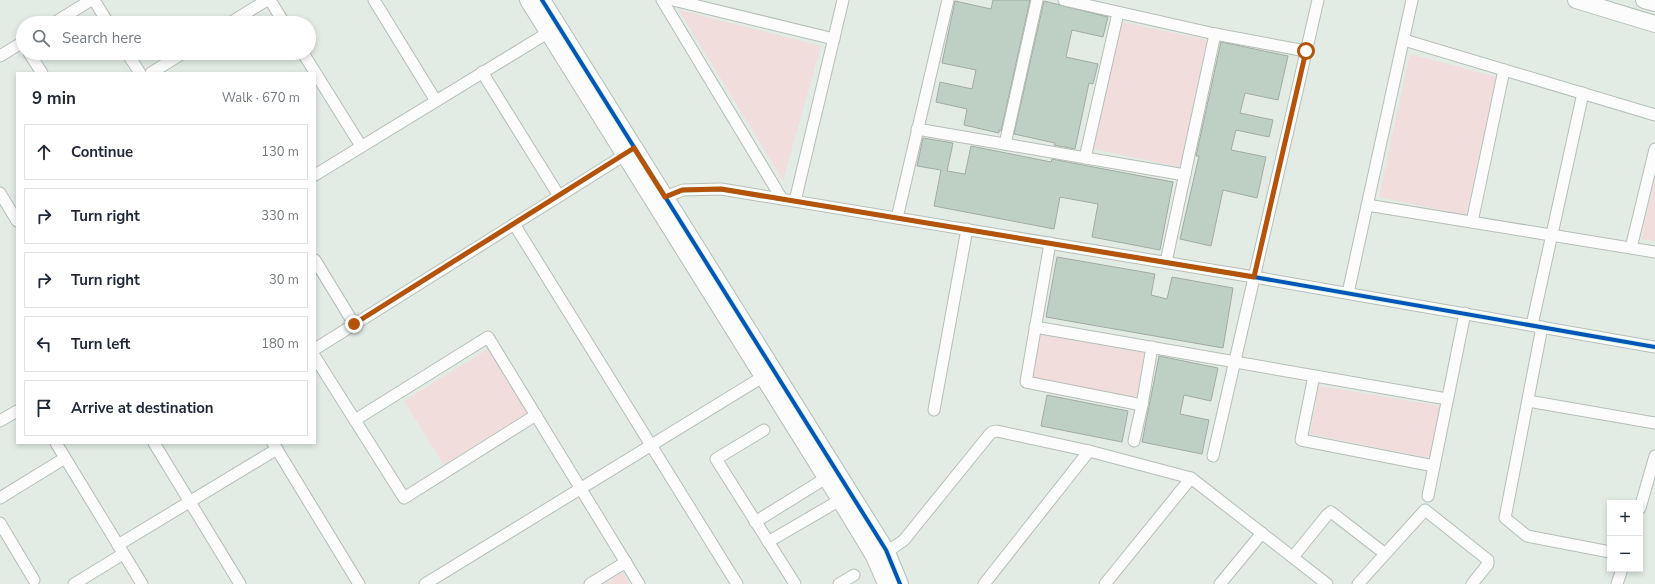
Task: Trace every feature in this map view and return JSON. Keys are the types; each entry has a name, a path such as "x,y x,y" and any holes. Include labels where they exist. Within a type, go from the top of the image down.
{"street":[{"path":"66,16 92,0 103,16"},
{"path":"241,16 267,0"},
{"path":"270,0 280,16"},
{"path":"374,0 436,101"},
{"path":"528,0 552,29 768,373 887,552 900,584"},
{"path":"542,0 552,29"},
{"path":"662,0 782,199"},
{"path":"673,0 834,39"},
{"path":"796,201 843,0"},
{"path":"897,218 948,0"},
{"path":"1005,144 1037,0"},
{"path":"1064,0 1215,34 1306,51"},
{"path":"1213,456 1318,0"},
{"path":"1348,293 1412,0"},
{"path":"1576,0 1655,24"},
{"path":"1644,0 1655,3"},
{"path":"1085,158 1118,13"},
{"path":"316,174 552,29"},
{"path":"1166,262 1215,34"},
{"path":"1404,40 1655,115"},
{"path":"0,56 16,47"},
{"path":"34,60 41,72"},
{"path":"132,60 139,72"},
{"path":"153,72 172,60"},
{"path":"307,60 313,72"},
{"path":"1472,222 1504,70"},
{"path":"482,72 559,196"},
{"path":"316,77 361,146"},
{"path":"1583,93 1552,235 1537,326 1528,401 1505,518 1527,536 1607,551"},
{"path":"917,129 1185,175"},
{"path":"1631,248 1655,149"},
{"path":"316,348 629,152"},
{"path":"629,152 665,197 768,373 826,478 874,556 886,584"},
{"path":"665,197 682,190 721,189 1166,262 1655,347"},
{"path":"0,193 16,219"},
{"path":"1367,205 1655,252"},
{"path":"514,224 737,584"},
{"path":"934,410 967,229"},
{"path":"1050,243 1026,382 1142,405"},
{"path":"316,262 354,324"},
{"path":"1428,496 1465,314"},
{"path":"1035,327 1447,399"},
{"path":"355,420 488,337 640,584"},
{"path":"1134,441 1152,347"},
{"path":"316,359 404,498 536,415"},
{"path":"425,584 768,373"},
{"path":"1314,376 1302,440 1434,466"},
{"path":"1528,401 1655,423"},
{"path":"0,421 16,412"},
{"path":"764,430 716,459 795,584"},
{"path":"887,552 904,540 992,432 997,431 1089,452 1191,478 1327,584"},
{"path":"57,444 142,584"},
{"path":"155,444 240,584"},
{"path":"74,584 121,549 275,446 359,584"},
{"path":"984,584 1089,452"},
{"path":"1642,500 1655,456"},
{"path":"0,498 65,458"},
{"path":"755,522 826,478"},
{"path":"1105,584 1191,478"},
{"path":"768,542 840,500"},
{"path":"1358,584 1423,511 1427,510 1488,560 1488,564 1472,584"},
{"path":"1293,557 1327,515 1332,512 1384,554"},
{"path":"0,523 34,580"},
{"path":"1220,584 1262,533"},
{"path":"590,584 626,562"},
{"path":"1617,584 1621,572"},
{"path":"839,584 854,575"}],"shaded area":[{"path":"679,10 821,46 783,180"},
{"path":"1122,22 1207,40 1180,167 1094,149"},
{"path":"1410,54 1497,77 1466,215 1379,197"},
{"path":"1655,178 1655,241 1641,239"},
{"path":"1040,334 1145,353 1137,398 1032,379"},
{"path":"488,349 527,413 444,465 404,401"},
{"path":"1319,386 1440,406 1430,458 1310,434"},
{"path":"623,572 630,584 604,584"}],"building":[{"path":"993,0 1030,0 1001,131 999,130 999,133 964,125 967,109 936,102 940,82 972,89 976,70 942,63 955,1 991,9"},
{"path":"1044,1 1108,17 1103,37 1072,30 1066,57 1098,64 1093,84 1089,83 1075,149 1014,134"},
{"path":"1221,42 1288,56 1278,100 1245,93 1240,113 1273,120 1269,137 1236,130 1231,150 1266,157 1257,198 1223,190 1211,246 1180,239 1199,156 1196,156"},
{"path":"923,138 953,143 947,171 965,174 971,146 1051,162 1052,159 1173,182 1160,250 1092,237 1098,204 1060,197 1054,229 934,206 941,170 917,166"},
{"path":"1057,257 1155,274 1151,295 1167,299 1172,277 1233,288 1223,348 1046,317"},
{"path":"1159,356 1218,368 1211,401 1184,395 1180,414 1209,420 1202,454 1142,442"},
{"path":"1047,395 1128,411 1122,442 1041,426"}],"cycle path":[{"path":"542,0 886,550 900,584"},
{"path":"665,197 683,190 721,189 1254,277 1655,347"}],"route":[{"path":"354,324 634,148 665,197 682,190 721,189 1254,277 1306,51"}]}
